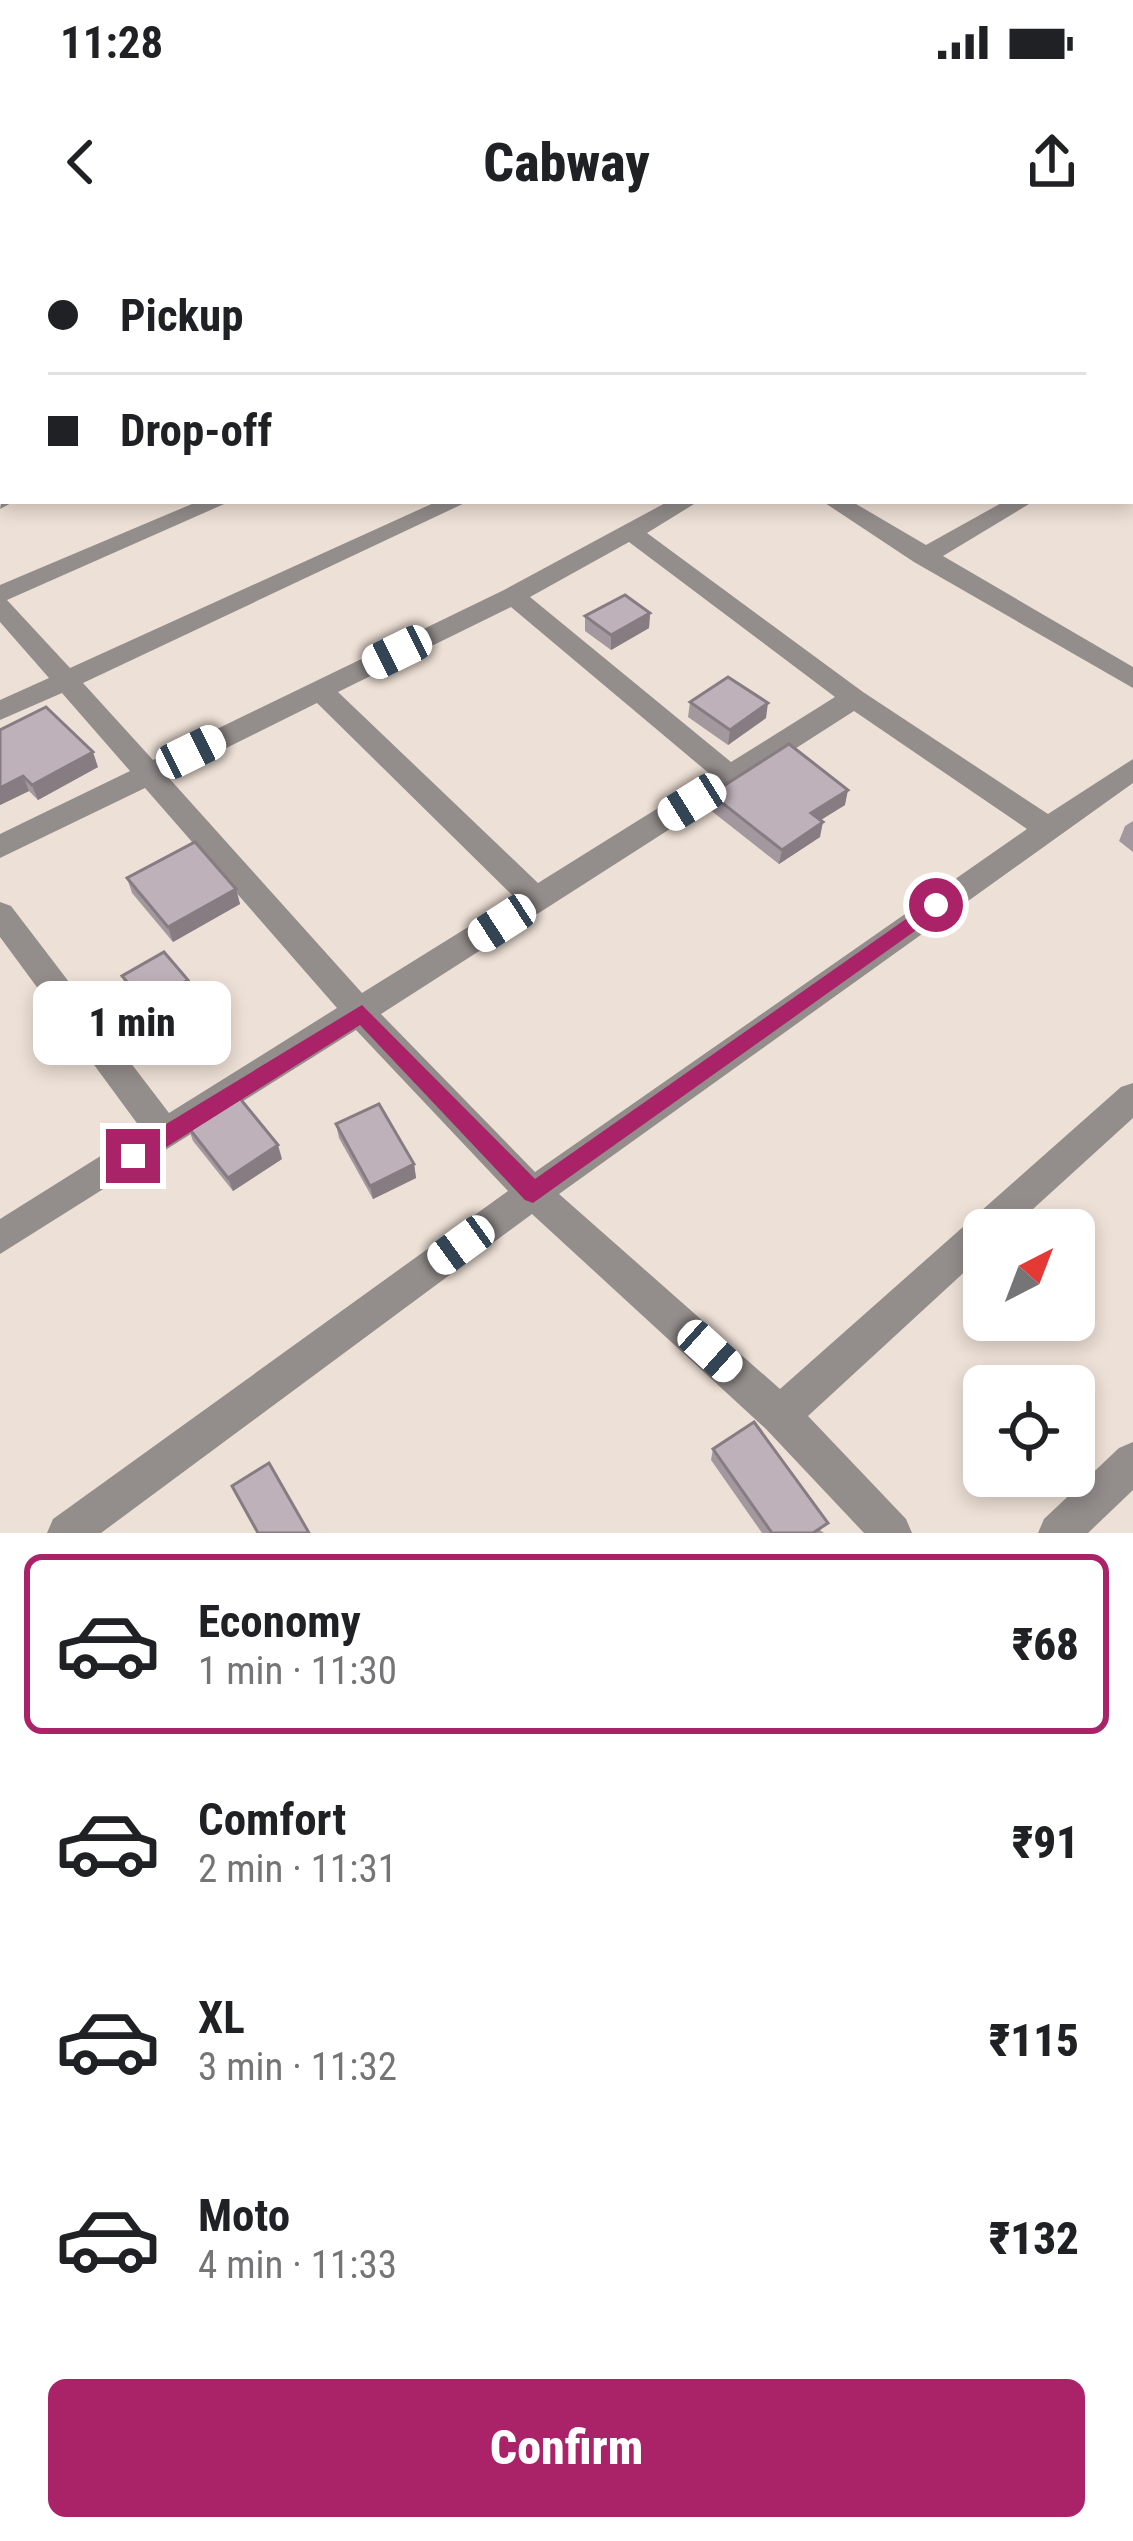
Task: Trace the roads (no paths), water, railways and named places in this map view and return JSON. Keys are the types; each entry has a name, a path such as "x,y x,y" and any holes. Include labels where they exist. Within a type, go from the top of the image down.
{"street":[{"path":"0,594 213,504"},
{"path":"0,711 451,504"},
{"path":"0,847 513,596 682,504"},
{"path":"839,504 1133,679"},
{"path":"923,557 1017,504"},
{"path":"632,533 854,698 1046,827"},
{"path":"513,596 731,777"},
{"path":"0,606 362,1013 533,1192 780,1415 892,1533"},
{"path":"320,690 537,901"},
{"path":"0,1238 854,698"},
{"path":"67,1533 533,1192 1133,769"},
{"path":"0,914 166,1135"},
{"path":"1009,1209 1133,1097"},
{"path":"780,1415 963,1251"},
{"path":"1058,1533 1133,1462"}]}
